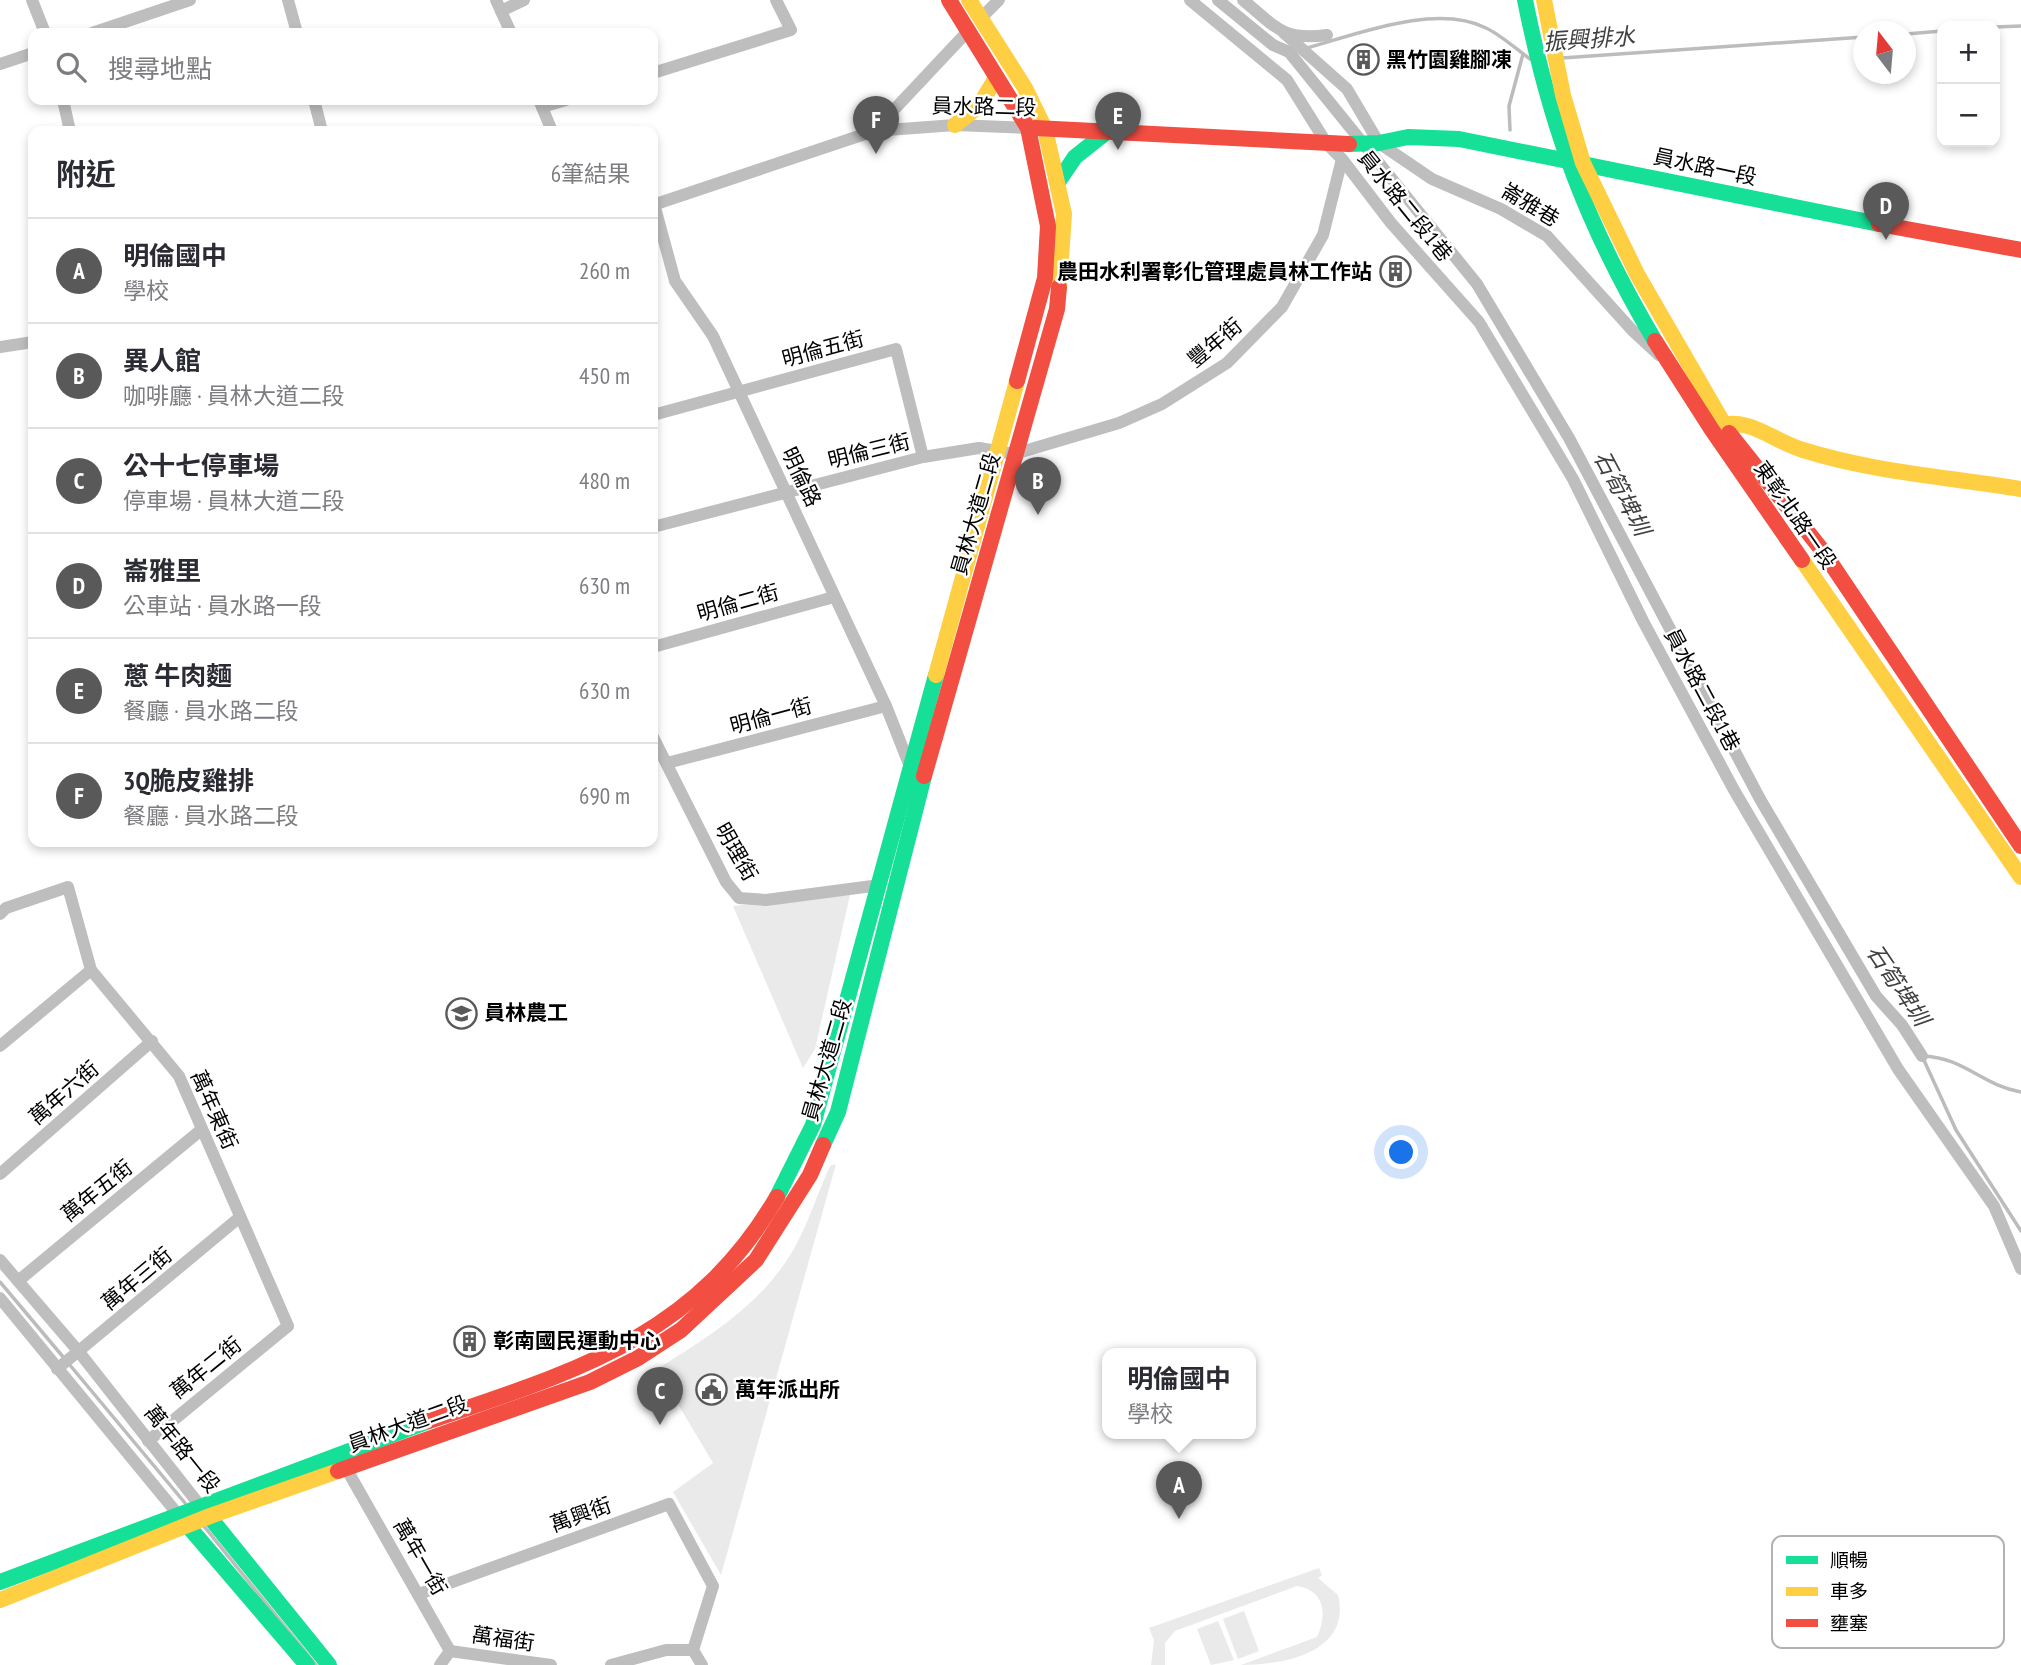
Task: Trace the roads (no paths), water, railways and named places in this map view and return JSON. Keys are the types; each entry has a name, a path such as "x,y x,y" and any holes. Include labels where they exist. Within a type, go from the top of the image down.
{"street":[{"path":"32,0 43,28"},
{"path":"107,28 190,0"},
{"path":"288,0 295,28"},
{"path":"509,28 499,5 524,0"},
{"path":"658,71 791,30 776,0"},
{"path":"948,0 1028,128"},
{"name":"員林大道二段","path":"0,1582 198,1503 598,1359 671,1318 706,1287 742,1249 772,1210 795,1168 813,1125 911,769 1006,452 1057,309 1064,214 1045,129 1025,88 969,0"},
{"path":"981,18 999,0"},
{"name":"員水路二段1巷","path":"1191,0 1287,80 1327,144 1342,159 1391,223 1479,322 1573,479 1734,790 1898,1069 1994,1206 2021,1269"},
{"path":"1243,0 1347,89 1379,143"},
{"name":"東彰北路一段","path":"1525,0 1539,71 1565,160 1608,262 1666,362 1716,427 1822,550 2021,846"},
{"name":"東彰北路一段","path":"1544,0 1552,44 1583,163 1716,427 2021,877"},
{"path":"874,131 968,31"},
{"path":"1284,33 1301,38 1327,35"},
{"path":"0,64 28,55"},
{"path":"956,125 979,106 996,78"},
{"path":"64,105 69,126"},
{"path":"315,105 321,126"},
{"path":"540,105 550,126"},
{"name":"員水路二段","path":"658,204 874,131 956,125 1327,144 1379,143"},
{"name":"員林大道二段","path":"0,1600 210,1516 590,1382 638,1358 681,1330 756,1260 810,1175 838,1112 1006,452 1045,278 1048,226 1028,128"},
{"path":"1058,182 1075,157 1104,134"},
{"name":"員水路一段","path":"1379,143 1408,137 1459,138 1778,205 2021,250"},
{"name":"崙雅巷","path":"1379,143 1432,179 1501,209 1547,236 1632,330 1666,362"},
{"name":"豐年街","path":"1006,452 1119,423 1195,385 1227,363 1282,307 1323,235 1342,159"},
{"name":"明倫路","path":"658,219 675,281 713,336 737,393 787,491 886,706 911,769"},
{"path":"0,347 28,343"},
{"name":"明倫五街","path":"658,414 897,349 923,457"},
{"path":"1716,427 1749,424 1790,447 1840,460 2021,489"},
{"name":"明倫三街","path":"658,526 923,457 979,448 1006,452"},
{"name":"明倫二街","path":"658,646 834,597"},
{"name":"明倫一街","path":"667,763 886,706"},
{"name":"明理街","path":"658,746 726,882 739,898 766,900 880,886"},
{"name":"萬年東街","path":"0,914 6,908 68,887 91,970 179,1076 288,1326"},
{"path":"0,1046 91,970"},
{"name":"萬年六街","path":"0,1174 152,1041"},
{"name":"萬年五街","path":"18,1281 201,1130"},
{"name":"萬年三街","path":"57,1369 240,1217"},
{"name":"萬年路一段","path":"0,1260 79,1352 329,1665"},
{"name":"萬年路一段","path":"0,1298 176,1512 307,1665"},
{"name":"萬年二街","path":"148,1441 288,1326"},
{"name":"萬年一街","path":"346,1468 450,1651"},
{"name":"萬興街","path":"419,1594 668,1504 713,1586 693,1650"},
{"path":"611,1665 666,1650 693,1650 702,1665"},
{"path":"440,1665 450,1651"},
{"name":"萬福街","path":"450,1651 551,1665"}],"waterway":[{"name":"石筍埤圳","path":"1218,0 1273,45 1289,52 1477,284 1569,438 1760,799 1876,996 1902,1025 1922,1056"},
{"name":"振興排水","path":"1307,48 1397,23 1444,19 1466,21 1486,28 1530,59"},
{"name":"振興排水","path":"2000,27 2021,26"},
{"name":"振興排水","path":"1916,33 1937,31"},
{"name":"振興排水","path":"1562,58 1853,38"},
{"path":"1510,130 1509,106 1523,54"},
{"path":"2021,1092 1995,1084 1950,1061 1922,1056 1956,1130 2021,1231"},
{"path":"0,1282 64,1358"},
{"path":"69,1364 185,1503"},
{"path":"203,1525 316,1665"}],"place":[{"name":"黑竹園雞腳凍","path":"1363,60"},
{"name":"蔥 牛肉麵","path":"1118,150"},
{"name":"3Q脆皮雞排","path":"876,154"},
{"name":"崙雅里","path":"1886,240"},
{"name":"農田水利署彰化管理處員林工作站","path":"1395,272"},
{"name":"異人館","path":"1038,515"},
{"name":"員林農工","path":"461,1013"},
{"name":"彰南國民運動中心","path":"470,1341"},
{"name":"萬年派出所","path":"712,1390"},
{"name":"公十七停車場","path":"660,1425"},
{"name":"明倫國中","path":"1179,1519"}]}
